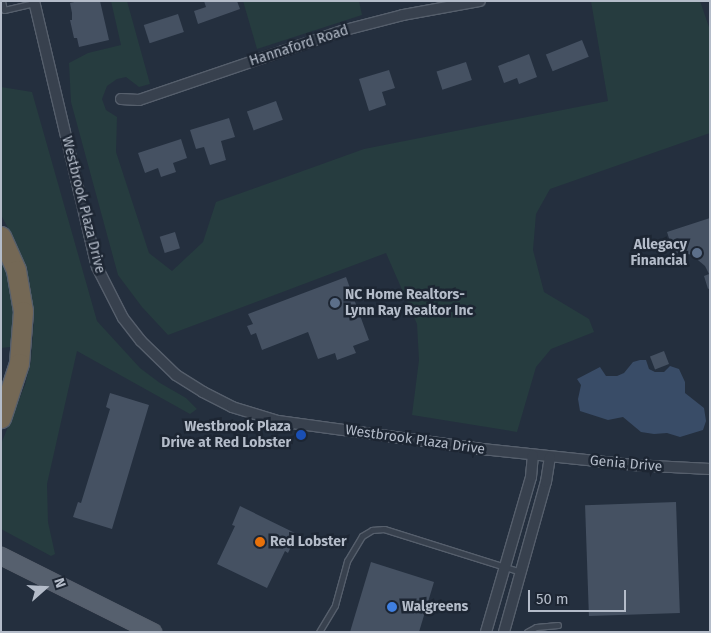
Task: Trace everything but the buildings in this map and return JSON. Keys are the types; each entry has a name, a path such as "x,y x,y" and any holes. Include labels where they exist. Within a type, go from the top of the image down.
{"highway":[{"path":"1,236 16,270 23,311 19,363 1,418"}],"main road":[{"path":"1,556 153,632"}],"street":[{"name":"Hannaford Road","path":"121,99 139,100 345,30 403,16 480,1"},
{"name":"Westbrook Plaza Drive","path":"34,2 97,267 123,318 158,360 176,375 212,398 232,407 270,419 542,456"},
{"name":"Genia Drive","path":"542,456 633,465 710,469"},
{"path":"486,632 531,478 542,456"},
{"path":"504,632 546,482 542,456"}],"lane":[{"path":"2,1 4,10 34,2"},
{"path":"319,632 335,605 347,561 362,536 372,530 384,529 522,572"},
{"path":"527,632 536,627 558,625"}],"green space":[{"path":"111,1 127,1 150,84 139,87 126,77 117,79 107,86 102,99 106,110 117,117 116,152 149,253 172,271 203,242 216,202 364,149 608,101 591,1 700,1 710,30 710,133 550,189 536,214 533,250 544,292 589,319 594,332 551,349 536,367 517,432 412,415 419,360 417,324 386,253 168,335 142,307 118,275 71,102 69,63 88,53 121,45"},
{"path":"243,1 359,1 362,15 257,49"},
{"path":"1,87 32,92 97,321 140,368 160,383 186,398 197,409 190,414 77,351 47,484 48,522 55,554 51,556 1,529 1,444 25,385 31,361 34,319 23,264 15,241 1,215"},
{"path":"1,255 13,292 14,351 10,347 1,348"}],"water":[{"path":"646,360 649,369 655,372 664,372 670,366 679,369 685,382 685,393 704,408 706,421 703,430 680,437 667,433 641,432 623,417 608,420 580,411 578,399 581,385 577,379 600,367 606,376 617,376 624,373 633,362"}],"place":[{"name":"Allegacy Financial","path":"697,253"},
{"name":"NC Home Realtors- Lynn Ray Realtor Inc","path":"335,303"},
{"name":"Westbrook Plaza Drive at Red Lobster","path":"301,435"},
{"name":"Red Lobster","path":"260,542"},
{"name":"Walgreens","path":"392,607"}]}
